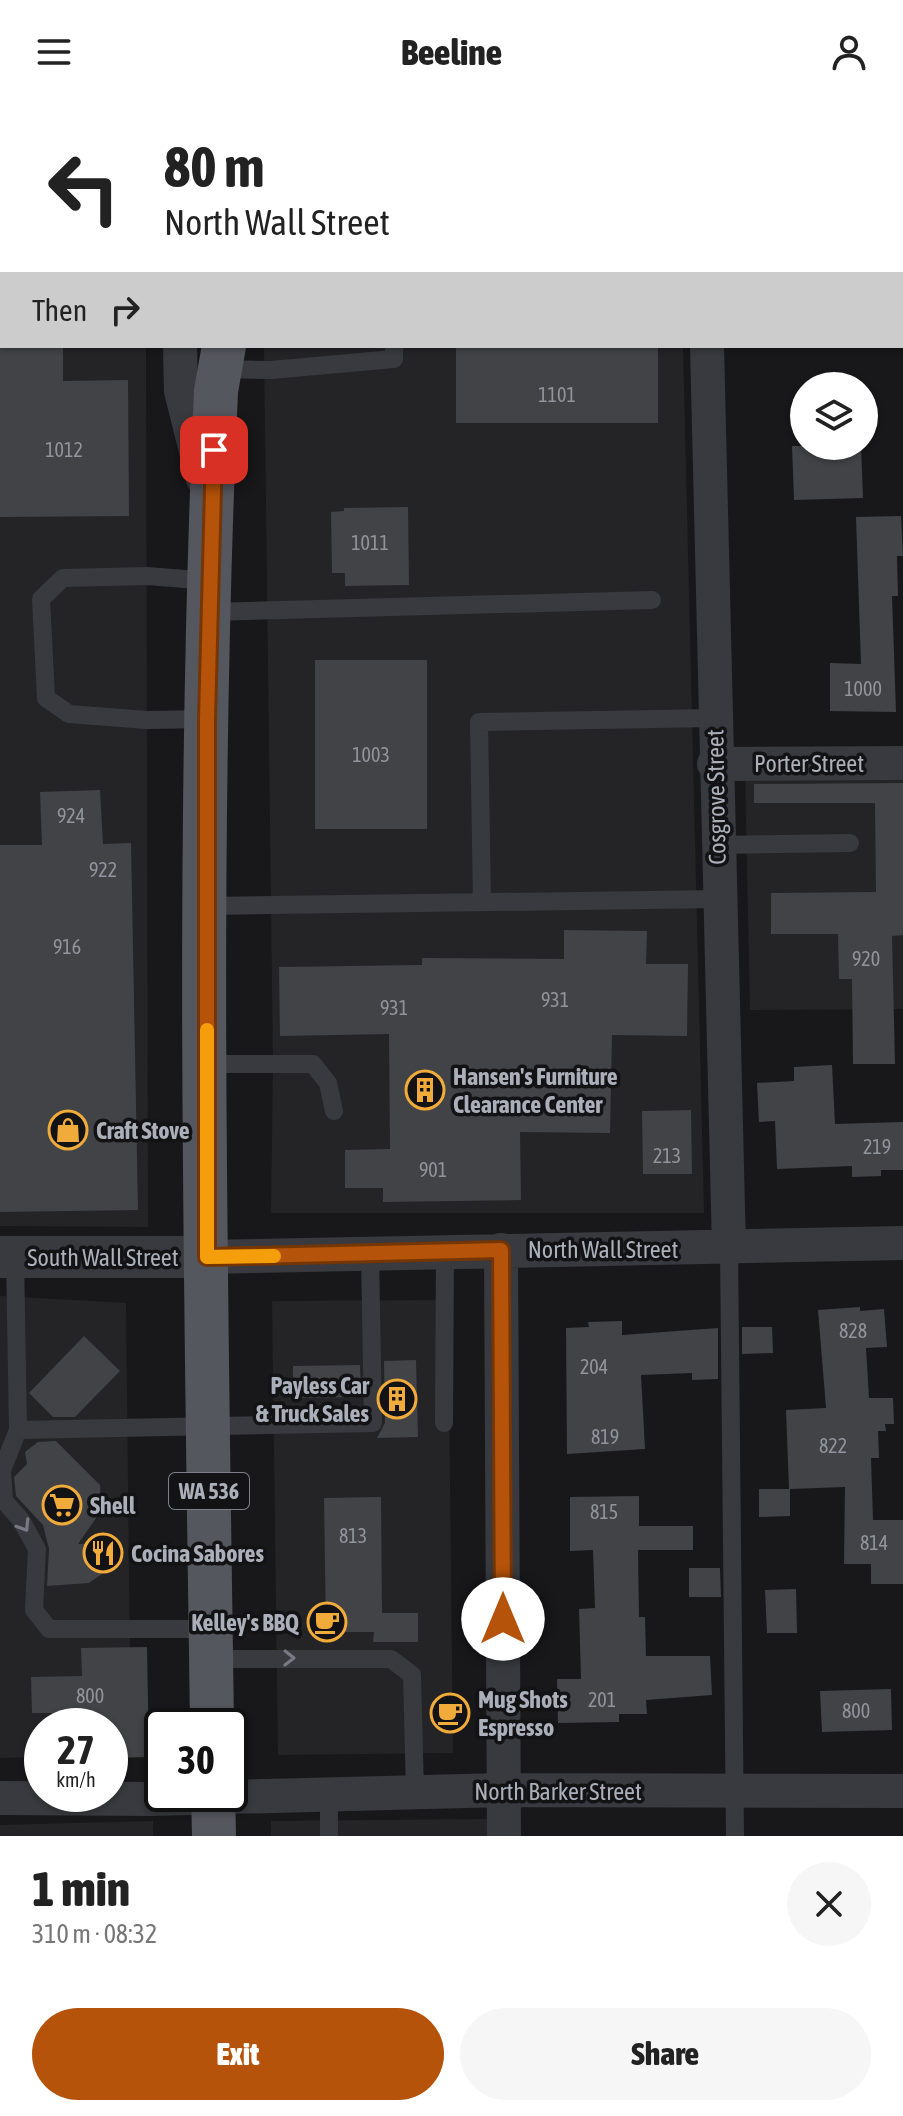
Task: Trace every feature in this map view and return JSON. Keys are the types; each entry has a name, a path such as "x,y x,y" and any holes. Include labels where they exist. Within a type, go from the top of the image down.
{"main road":[{"name":"WA 536","path":"212,1708 207,1257 207,719 211,509 222,357"}],"street":[{"path":"180,348 181,391 211,509"},
{"name":"Cosgrove Street","path":"707,348 714,764 729,1249"},
{"name":"Porter Street","path":"714,764 903,763"},
{"name":"North Wall Street","path":"207,1257 501,1250 729,1249 903,1243"},
{"path":"501,1250 504,1836"},
{"name":"South Wall Street","path":"7,1257 207,1257"},
{"name":"North Barker Street","path":"248,1804 329,1794 504,1790 903,1791"},
{"name":"North Barker Street","path":"3,1802 144,1807"}],"lane":[{"path":"222,357 271,370 394,359 394,348"},
{"path":"207,719 147,720 69,714 46,698 41,599 63,578 147,576 209,596 652,600"},
{"path":"482,902 479,722 714,718"},
{"path":"717,845 850,843"},
{"path":"207,906 718,899"},
{"path":"207,1064 313,1064 328,1083 334,1111"},
{"path":"729,1249 735,1836"},
{"path":"444,1423 445,1251"},
{"path":"18,1430 373,1423 370,1253"},
{"path":"7,1257 18,1430 2,1470 4,1501 21,1520 37,1549 34,1610 49,1629 391,1659 412,1675 415,1792"},
{"path":"329,1794 329,1836"}],"shaded area":[{"path":"0,348 146,348 148,1227 0,1226"},
{"path":"264,348 683,348 704,1213 271,1213 273,1063"},
{"path":"903,769 903,1009 750,1010 745,773"},
{"path":"0,1296 126,1303 131,1757 128,1753 128,1708 24,1708 24,1757 0,1758"},
{"path":"448,1300 453,1753 278,1755 272,1301"},
{"path":"487,1819 487,1836 271,1836 271,1821"},
{"path":"153,1821 153,1836 0,1836 0,1825"}],"building":[{"path":"0,348 63,348 63,381 128,380 129,516 0,517"},
{"path":"456,348 658,348 658,423 456,423"},
{"path":"793,460 862,460 863,498 794,500"},
{"path":"408,507 409,585 345,586 345,573 332,573 331,512 344,511 344,508"},
{"path":"901,516 903,556 897,556 898,596 892,596 896,712 830,711 830,663 861,664 856,517"},
{"path":"315,660 427,660 427,829 315,829"},
{"path":"903,783 903,935 892,936 895,1064 853,1064 852,979 839,979 838,934 771,934 771,893 876,892 875,803 754,803 754,784"},
{"path":"100,790 103,844 131,843 138,1210 0,1212 0,845 42,845 40,792"},
{"path":"564,930 647,931 646,964 688,964 687,1036 612,1035 610,1133 520,1132 521,1200 383,1202 383,1188 345,1188 345,1150 390,1149 389,1034 280,1036 279,967 422,965 422,958 564,959"},
{"path":"832,1065 835,1124 903,1122 903,1170 881,1170 881,1176 852,1177 852,1166 777,1169 775,1121 759,1122 757,1083 794,1081 794,1067"},
{"path":"691,1110 692,1174 643,1174 642,1111"},
{"path":"860,1307 860,1311 884,1309 887,1347 866,1348 869,1398 893,1398 894,1424 885,1424 886,1431 878,1431 879,1458 871,1458 873,1520 903,1520 903,1584 871,1584 871,1564 844,1564 845,1487 790,1489 790,1516 759,1517 759,1489 789,1489 786,1410 826,1408 818,1310"},
{"path":"622,1321 622,1335 718,1328 718,1379 692,1380 692,1373 641,1375 645,1449 567,1454 566,1328 589,1327 588,1322"},
{"path":"742,1327 772,1327 773,1353 742,1354"},
{"name":"Shell","path":"84,1336 120,1371 75,1417 53,1417 29,1393"},
{"name":"Payless Car & Truck Sales","path":"416,1360 418,1437 377,1438 385,1423 384,1361"},
{"path":"360,1365 361,1397 293,1398 293,1366"},
{"name":"Shell","path":"56,1441 100,1485 101,1511 78,1544 114,1543 115,1565 89,1583 47,1586 49,1549 43,1525 16,1496 14,1477 27,1464 25,1452 38,1442"},
{"path":"639,1496 639,1526 693,1526 693,1550 638,1550 639,1617 645,1617 646,1656 710,1656 712,1695 646,1700 647,1714 619,1714 619,1722 558,1723 557,1679 581,1679 579,1609 595,1608 593,1550 570,1551 570,1497"},
{"path":"381,1497 382,1613 418,1613 418,1642 373,1642 374,1632 326,1632 324,1498"},
{"path":"689,1568 720,1568 721,1597 689,1597"},
{"path":"796,1589 797,1633 767,1633 765,1590"},
{"path":"147,1647 148,1708 144,1708 144,1757 128,1758 128,1708 32,1708 31,1677 82,1676 81,1648"},
{"path":"891,1689 892,1730 822,1732 820,1691"}],"slow traffic":[{"path":"207,1030 207,1257 274,1256"}],"place":[{"name":"Hansen's Furniture Clearance Center","path":"425,1090"},
{"name":"Craft Stove","path":"68,1130"},
{"name":"Payless Car & Truck Sales","path":"397,1399"},
{"name":"Shell","path":"62,1505"},
{"name":"Cocina Sabores","path":"103,1553"},
{"name":"Kelley's BBQ","path":"327,1622"},
{"name":"Mug Shots Espresso","path":"450,1713"}],"route":[{"path":"214,450 207,719 207,1257 501,1250 503,1619"}]}
